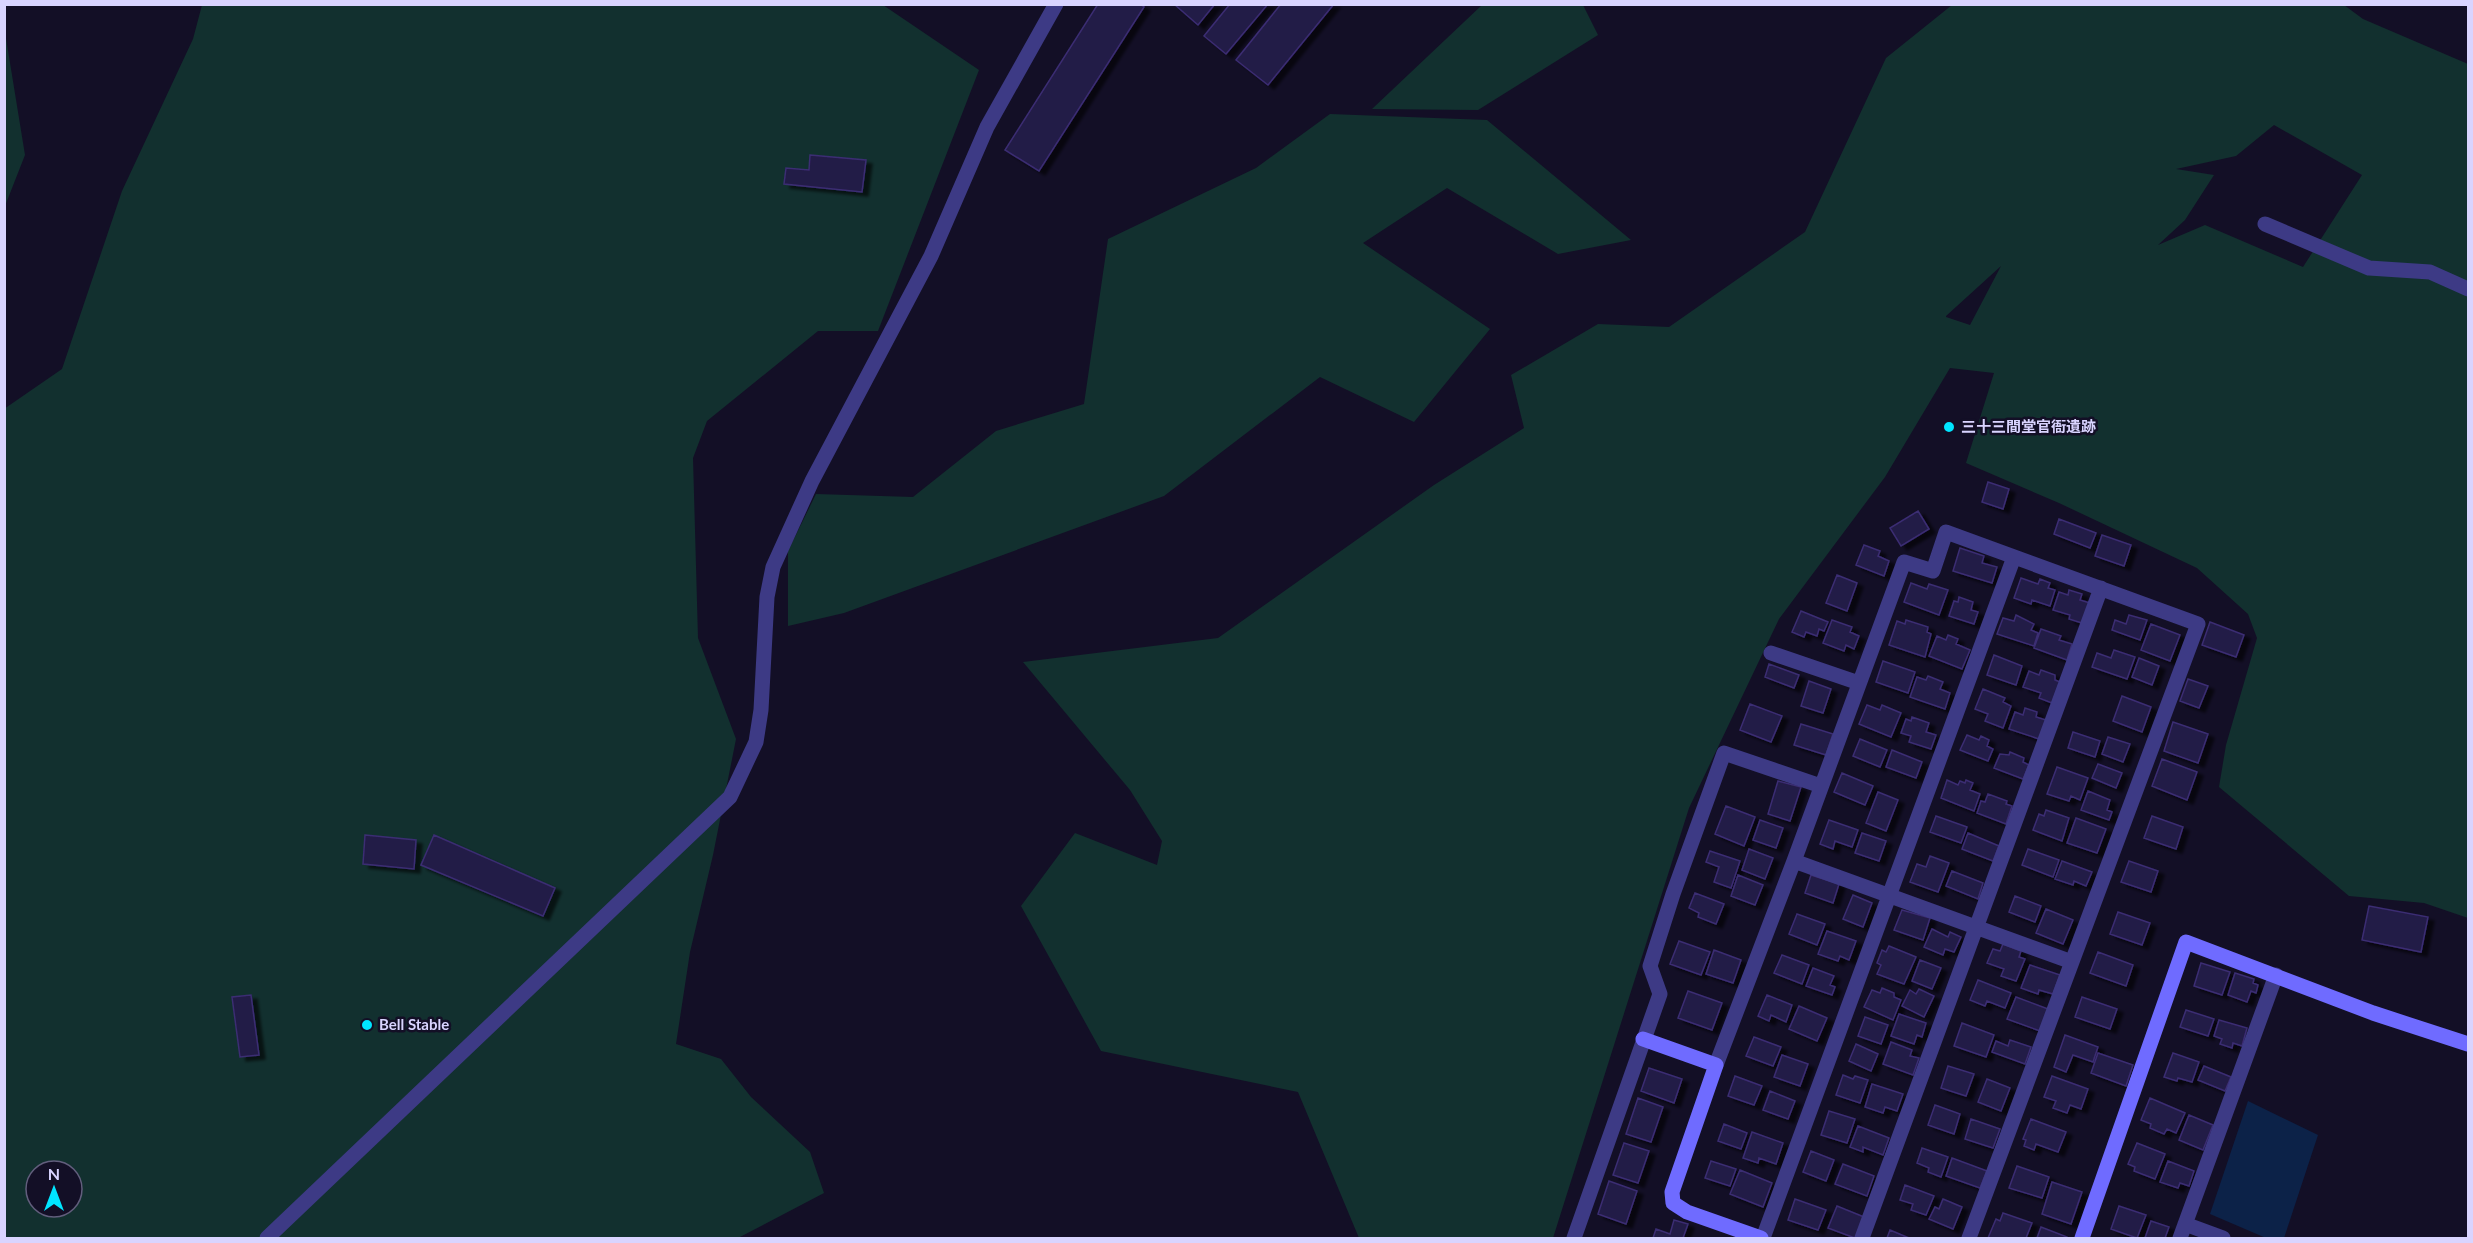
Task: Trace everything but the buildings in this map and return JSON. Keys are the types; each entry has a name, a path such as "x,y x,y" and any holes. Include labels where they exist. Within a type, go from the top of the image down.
{"street":[{"path":"267,1239 730,797 756,742 761,710 767,597 773,567 813,481 930,256 987,127 1056,4"},
{"path":"2265,225 2369,268 2430,272 2469,289"},
{"path":"1969,1239 2198,624 1946,532 1933,572 1904,561 1716,1065 1672,1192 1673,1203 1687,1212 1762,1239 2014,557"},
{"path":"1862,1239 2101,588"},
{"path":"1771,652 1859,683"},
{"path":"1574,1239 1660,994 1650,966 1673,894 1724,753 1821,786"},
{"path":"1794,861 2072,962"},
{"path":"2082,1239 2186,942 2373,1013 2469,1044"},
{"path":"2223,1239 2183,1231 2276,975"},
{"path":"1644,1039 1716,1065"}],"green space":[{"path":"202,5 883,5 979,70 878,331 818,331 707,421 693,458 698,638 736,739 713,855 690,952 676,1044 721,1059 751,1097 810,1152 824,1193 738,1238 5,1238 4,409 62,369 122,191 193,39"},
{"path":"1482,5 1583,5 1598,35 1478,110 1372,109"},
{"path":"1952,5 2344,5 2363,19 2468,64 2468,918 2424,903 2349,896 2219,787 2226,745 2257,638 2248,614 2197,568 2059,503 1966,463 1994,373 1950,368 1885,477 1779,619 1689,808 1553,1238 1359,1238 1298,1092 1101,1051 1021,906 1075,833 1157,865 1162,841 1130,790 1023,662 1218,638 1434,485 1524,428 1511,375 1598,324 1669,327 1805,232 1886,58","holes":["2274,125 2362,175 2303,267 2205,225 2158,245 2185,220 2214,175 2176,169 2236,156","2001,266 1970,325 1946,317 1946,316"]},
{"path":"4,26 25,155 5,206 4,206"},
{"path":"1330,114 1487,120 1631,240 1558,254 1447,188 1363,243 1490,329 1414,422 1320,377 1164,496 844,613 788,626 788,551 816,494 913,497 996,431 1084,404 1108,239 1256,168"}],"water":[{"path":"2248,1101 2318,1135 2284,1238 2266,1238 2210,1214"}],"place":[{"name":"三十三間堂官衙遺跡","path":"1949,427"},
{"name":"Bell Stable","path":"367,1025"}]}
